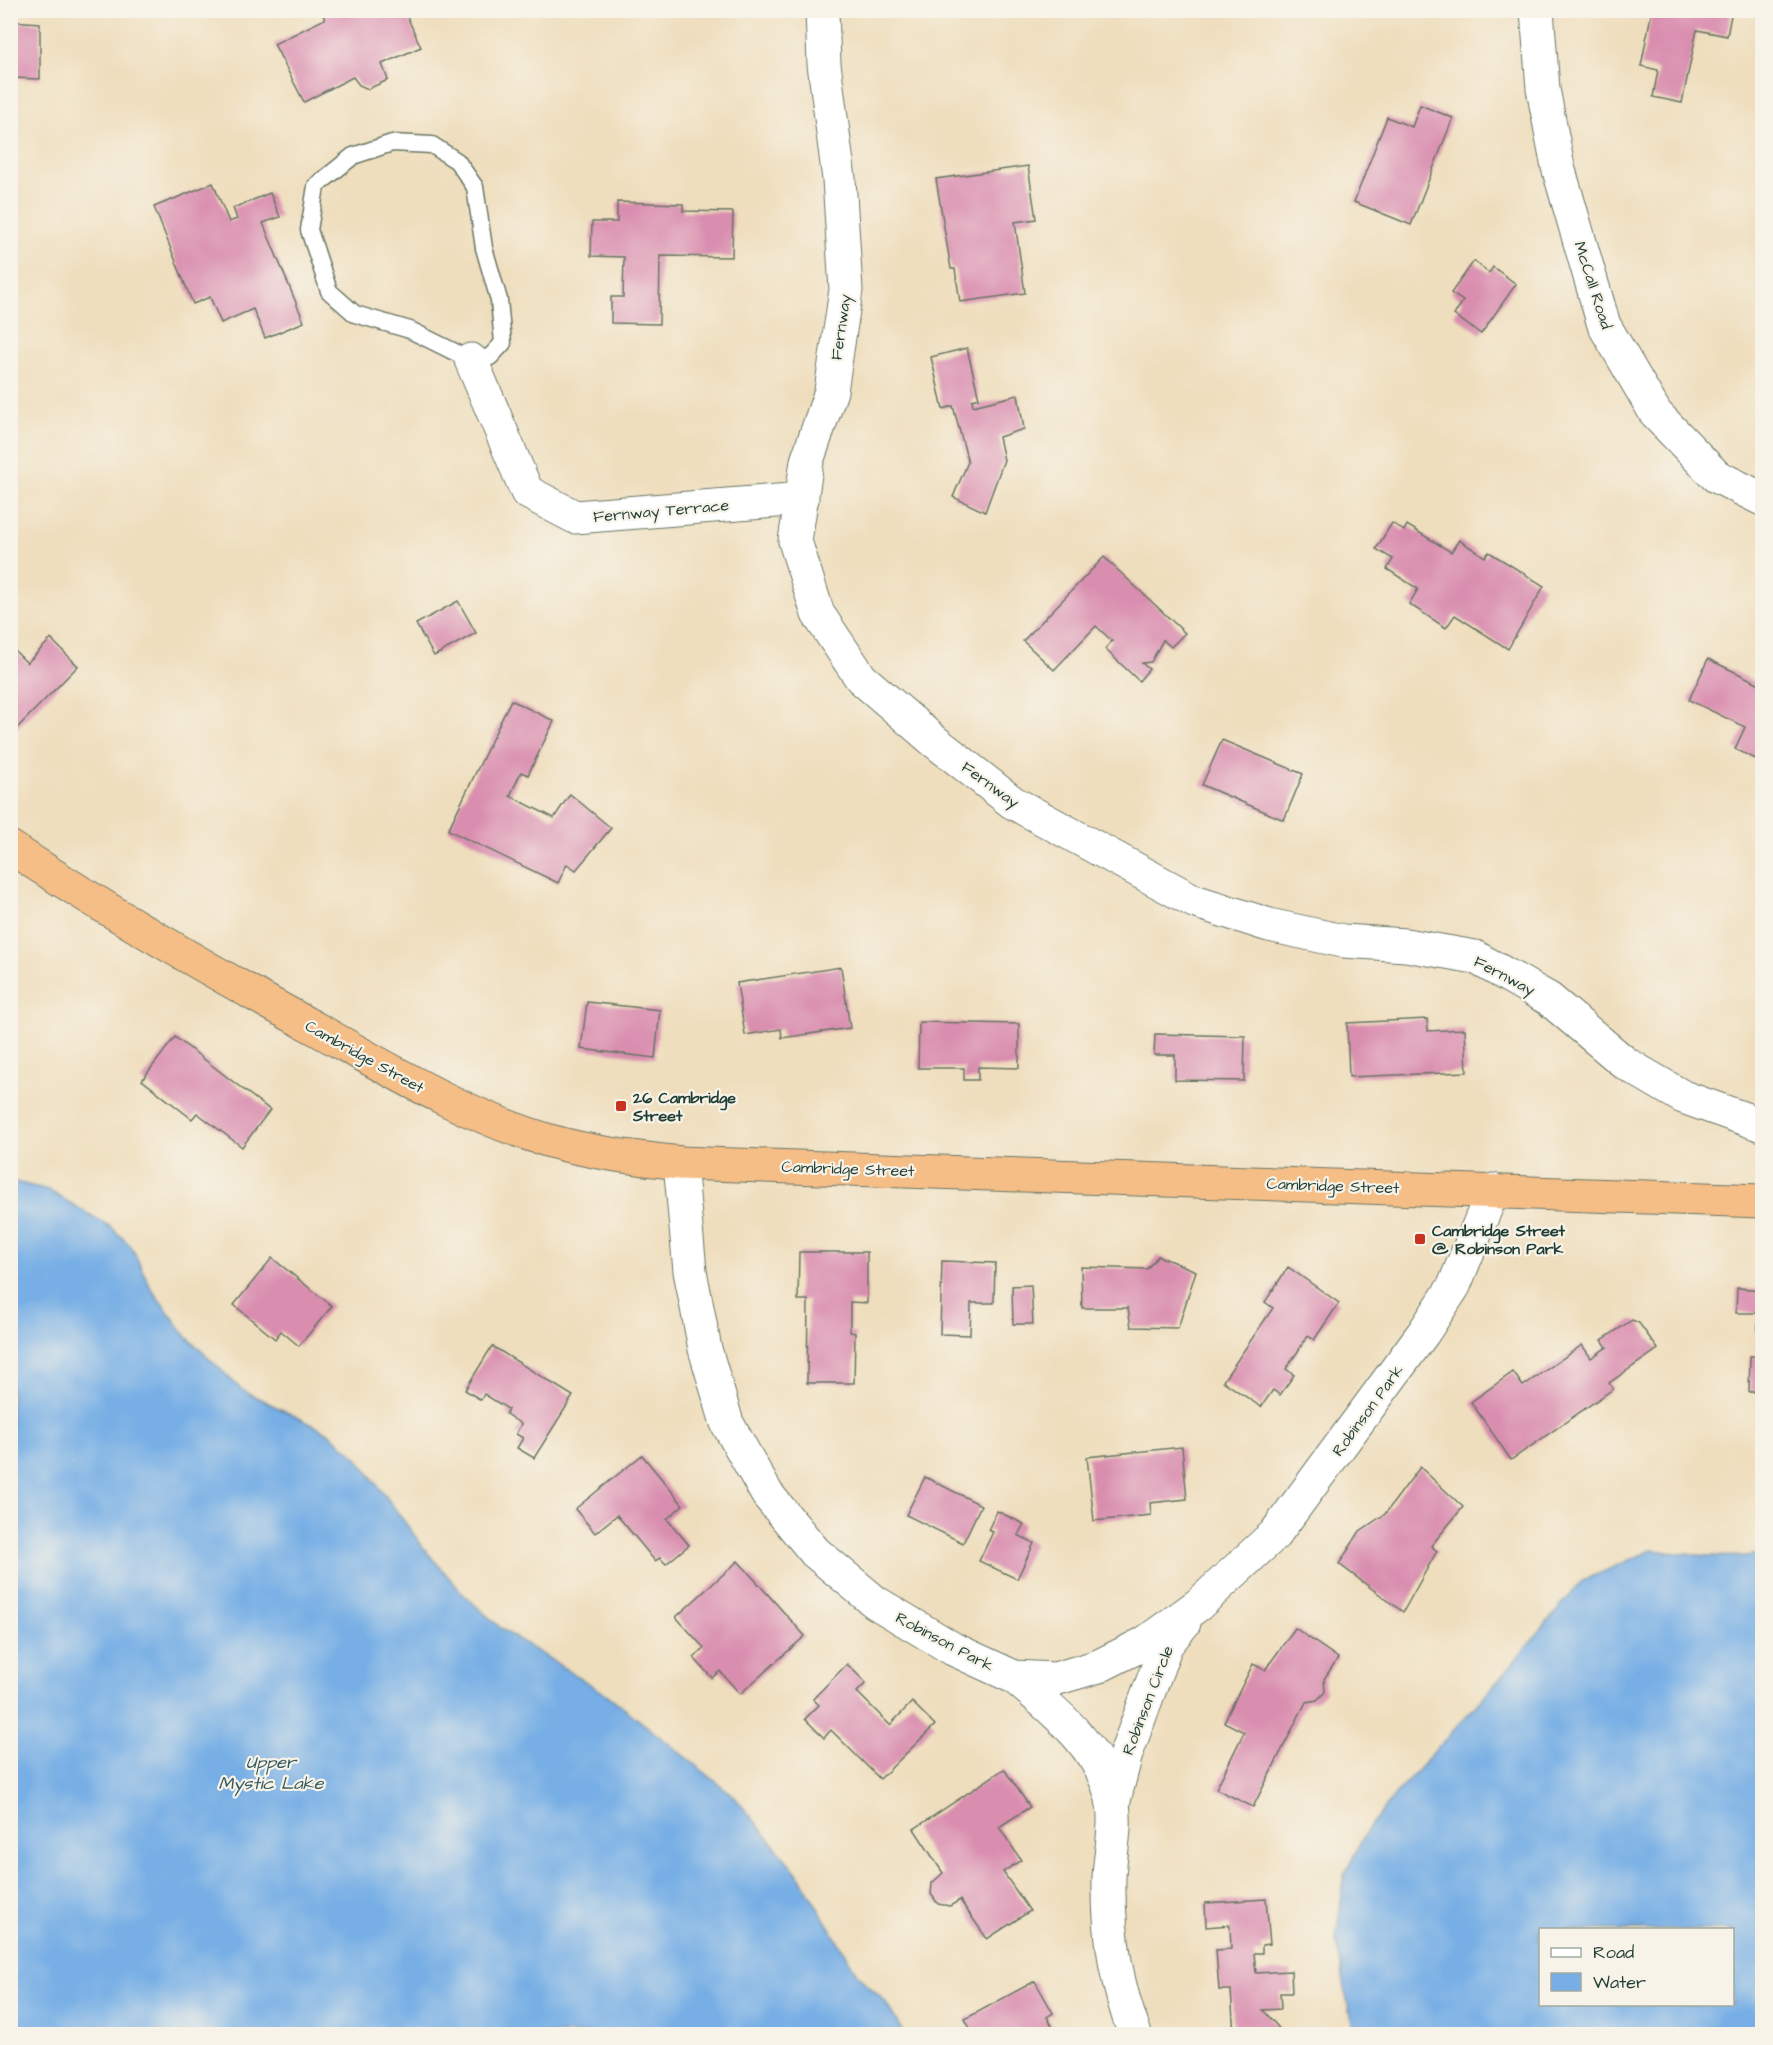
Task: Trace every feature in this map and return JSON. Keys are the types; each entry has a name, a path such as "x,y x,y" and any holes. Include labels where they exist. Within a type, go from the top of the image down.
{"highway":[{"name":"Cambridge Street","path":"10,847 55,877 247,991 427,1090 486,1117 550,1140 616,1155 680,1163 1762,1201"}],"street":[{"name":"Fernway","path":"822,10 824,63 839,179 846,290 831,391 807,461 795,542 818,614 861,678 933,740 1012,802 1194,901 1269,925 1343,941 1407,945 1475,957 1549,999 1625,1063 1683,1096 1762,1125"},
{"name":"McCall Road","path":"1537,10 1543,89 1558,167 1604,325 1656,414 1716,476 1762,499"},
{"name":"Fernway Terrace","path":"471,360 527,492 575,517 801,499"},
{"name":"Robinson Park","path":"680,1163 690,1271 705,1349 727,1423 767,1494 815,1552 874,1602 952,1649 1014,1677 1055,1679 1099,1666 1145,1643 1198,1605 1275,1534 1424,1332 1454,1286 1493,1190"},
{"name":"Robinson Circle","path":"1135,2034 1112,1943 1109,1878 1113,1804 1126,1754 1166,1645 1198,1605"},
{"name":"Robinson Circle","path":"1014,1677 1070,1724 1098,1767 1113,1804"}],"lane":[{"path":"392,143 432,145 457,161 476,187 484,248 499,300 503,343 490,357 471,360 410,330 355,314 329,291 309,230 316,186 353,156 392,143"}],"water":[{"name":"Upper Mystic Lake","path":"11,1181 48,1190 111,1227 131,1246 152,1290 187,1337 242,1390 327,1432 356,1456 426,1551 464,1595 503,1630 609,1696 734,1796 797,1873 859,1977 884,2000 904,2034 11,2034"},
{"path":"1652,1550 1693,1555 1762,1554 1762,2034 1357,2034 1350,2016 1336,1938 1345,1873 1366,1832 1396,1794 1497,1682 1582,1581"}],"building":[{"path":"320,10 404,10 421,47 382,64 388,80 368,89 359,85 353,77 304,102 274,44 325,19"},
{"path":"1652,10 1732,10 1727,36 1697,30 1682,103 1653,97 1658,70 1641,66"},
{"path":"10,21 40,23 40,79 10,78"},
{"path":"1420,105 1453,118 1411,225 1354,202 1387,117 1412,127"},
{"path":"1028,166 1036,219 1015,222 1025,293 960,302 955,269 951,269 936,179"},
{"path":"213,183 229,222 237,219 233,208 270,193 280,217 263,223 304,322 265,338 253,309 221,323 210,297 193,304 154,207"},
{"path":"617,202 683,204 683,211 733,212 732,257 660,256 659,324 611,323 611,297 623,297 624,257 591,256 592,222 617,222"},
{"path":"1474,261 1489,273 1493,267 1516,284 1481,334 1454,315 1463,301 1451,293"},
{"path":"967,348 979,398 972,400 973,406 1018,395 1024,429 999,437 1004,460 985,512 953,497 968,462 953,406 943,409 931,357"},
{"path":"1392,523 1404,531 1407,525 1451,552 1459,540 1485,557 1489,552 1544,586 1508,649 1455,615 1446,628 1409,604 1418,589 1387,569 1393,559 1376,549"},
{"path":"1104,557 1185,633 1171,647 1163,640 1151,662 1142,663 1149,669 1139,681 1105,649 1112,641 1096,626 1054,670 1023,641"},
{"path":"458,601 476,633 434,656 416,624"},
{"path":"51,639 78,666 15,730 10,726 10,646 27,663"},
{"path":"1708,659 1762,685 1762,762 1735,749 1745,727 1689,700"},
{"path":"511,700 554,721 528,775 521,772 510,796 554,818 570,794 611,828 576,870 567,864 558,883 448,830"},
{"path":"1222,740 1303,774 1284,820 1202,785"},
{"path":"841,967 850,1028 782,1038 781,1029 745,1035 737,983"},
{"path":"587,1002 660,1010 655,1058 581,1049"},
{"path":"1427,1019 1428,1031 1465,1029 1467,1072 1349,1077 1347,1023"},
{"path":"919,1022 1019,1024 1019,1068 978,1067 978,1080 964,1080 964,1068 918,1068"},
{"path":"1155,1034 1245,1036 1244,1081 1175,1080 1175,1055 1154,1055"},
{"path":"175,1037 270,1110 242,1147 197,1113 192,1119 142,1080"},
{"path":"799,1252 867,1252 867,1303 850,1302 850,1332 855,1333 854,1383 807,1383 808,1300 798,1300"},
{"path":"1158,1256 1196,1271 1178,1328 1131,1327 1128,1308 1082,1308 1081,1267 1147,1269"},
{"path":"272,1258 332,1306 299,1346 281,1331 275,1339 234,1305"},
{"path":"942,1261 995,1263 994,1303 971,1303 970,1335 940,1334"},
{"path":"1288,1267 1339,1303 1314,1340 1308,1336 1286,1369 1294,1375 1280,1395 1273,1390 1261,1407 1223,1381 1273,1308 1265,1302"},
{"path":"1031,1285 1033,1324 1013,1324 1012,1286"},
{"path":"1737,1288 1762,1290 1762,1392 1749,1392 1750,1356 1757,1356 1758,1313 1736,1313"},
{"path":"1632,1320 1639,1323 1658,1349 1609,1383 1613,1389 1511,1460 1471,1402 1513,1372 1523,1386 1582,1345 1591,1358 1607,1347 1602,1340"},
{"path":"492,1346 573,1396 534,1458 517,1448 523,1438 516,1434 521,1424 506,1414 508,1409 484,1394 481,1400 465,1390"},
{"path":"1182,1447 1187,1499 1150,1503 1151,1515 1094,1521 1087,1457"},
{"path":"642,1455 683,1505 667,1519 689,1545 666,1564 660,1558 655,1561 617,1515 595,1533 575,1509"},
{"path":"1420,1467 1463,1507 1431,1546 1437,1551 1403,1612 1339,1564 1360,1531 1385,1514"},
{"path":"925,1477 981,1505 963,1543 906,1515"},
{"path":"997,1511 1024,1524 1018,1535 1034,1543 1017,1579 979,1561 993,1532 988,1530"},
{"path":"738,1561 805,1636 740,1694 720,1671 712,1678 694,1658 704,1648 676,1617"},
{"path":"1295,1628 1338,1658 1324,1679 1325,1692 1317,1700 1306,1702 1253,1807 1216,1789 1244,1732 1224,1722 1253,1664 1265,1670"},
{"path":"847,1664 866,1683 857,1692 890,1725 912,1702 935,1725 880,1779 831,1730 824,1738 805,1719 819,1705 813,1699"},
{"path":"1004,1769 1030,1807 999,1827 1021,1860 1003,1872 1030,1911 987,1939 960,1900 950,1906 938,1904 931,1894 932,1883 943,1873 914,1829"},
{"path":"1266,1899 1270,1944 1262,1945 1262,1953 1254,1953 1256,1973 1291,1971 1292,1993 1280,1993 1281,2009 1263,2010 1284,2034 1234,2034 1231,1990 1219,1990 1216,1950 1231,1949 1230,1925 1206,1927 1205,1903"},
{"path":"1035,1981 1053,2013 1047,2017 1057,2034 973,2034 965,2019"}],"place":[{"name":"26 Cambridge Street","path":"621,1106"},
{"name":"Cambridge Street @ Robinson Park","path":"1420,1239"}]}
